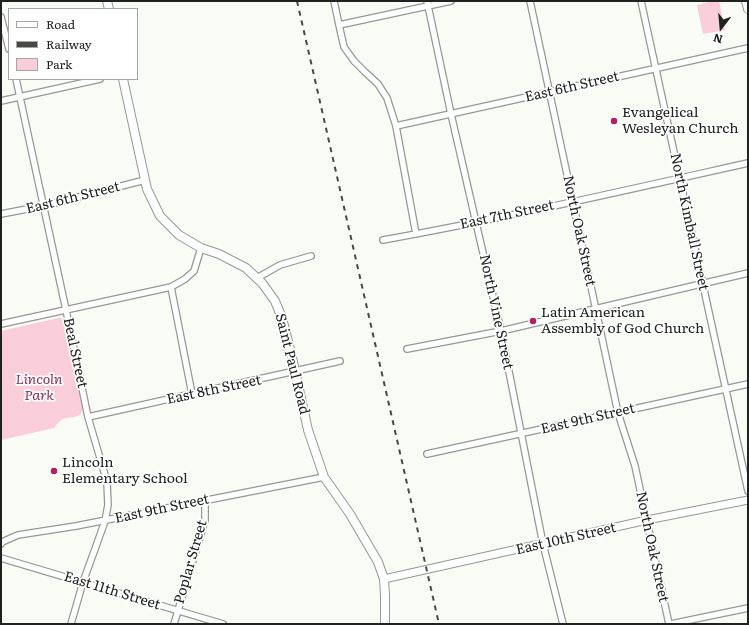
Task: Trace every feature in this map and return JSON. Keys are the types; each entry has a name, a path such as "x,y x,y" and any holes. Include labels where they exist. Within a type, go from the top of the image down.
{"main road":[{"path":"746,1 748,8"},
{"name":"Saint Paul Road","path":"123,80 147,189 160,216 179,235 201,248 219,254 246,268 262,282 275,301 282,318 308,430 324,477 350,514 378,562 384,580 385,624"}],"street":[{"path":"334,1 344,47 354,61 378,84 387,98 396,126 416,234"},
{"path":"338,25 427,4 451,1"},
{"name":"North Oak Street","path":"530,1 618,412 635,466 670,624"},
{"name":"North Kimball Street","path":"641,1 748,491"},
{"name":"North Vine Street","path":"427,4 501,331 543,544 563,624"},
{"path":"1,17 8,45"},
{"name":"East 6th Street","path":"396,126 748,48"},
{"name":"Beal Street","path":"16,80 88,417 107,482 108,505 105,520 83,582 71,624"},
{"path":"1,101 95,80"},
{"name":"East 7th Street","path":"383,240 573,202 748,163"},
{"name":"East 6th Street","path":"1,214 43,206 145,180"},
{"path":"1,324 171,287 185,279 194,271 201,248"},
{"path":"257,278 280,265 311,256"},
{"path":"407,349 501,331 748,273"},
{"path":"171,287 192,394"},
{"name":"East 8th Street","path":"88,417 340,361"},
{"name":"East 9th Street","path":"427,454 748,384"},
{"name":"East 9th Street","path":"1,543 18,536 324,477"},
{"name":"Poplar Street","path":"174,624 205,520 205,500"},
{"name":"East 10th Street","path":"384,580 647,520 748,500"},
{"name":"East 11th Street","path":"1,558 223,624"},
{"path":"670,624 748,608"}],"green space":[{"path":"719,1 725,30 703,34 697,5"},
{"name":"Lincoln Park","path":"58,318 63,320 83,409 82,412 78,416 63,419 54,428 1,440 1,331"}],"railway":[{"path":"297,1 439,624"}],"place":[{"name":"Evangelical Wesleyan Church","path":"614,121"},
{"name":"Latin American Assembly of God Church","path":"533,321"},
{"name":"Lincoln Elementary School","path":"54,471"}]}
